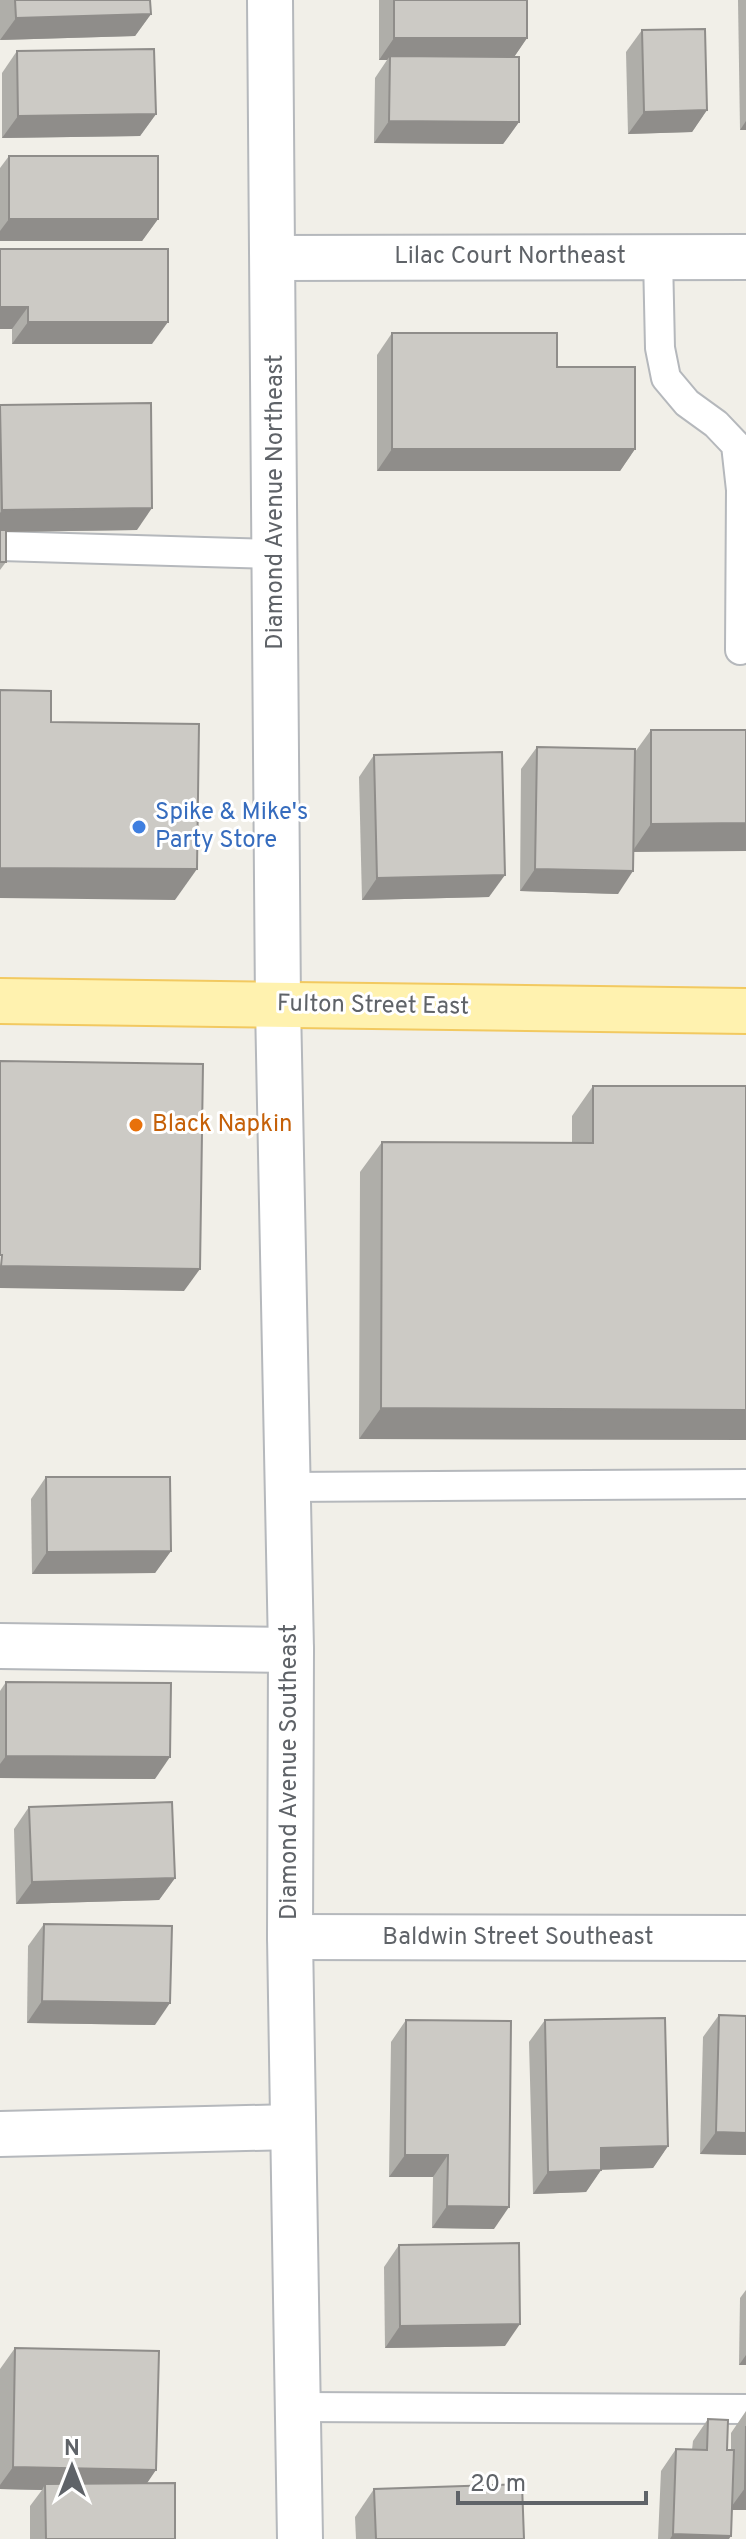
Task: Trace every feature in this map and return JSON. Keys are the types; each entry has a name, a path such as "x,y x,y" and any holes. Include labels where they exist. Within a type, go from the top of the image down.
{"main road":[{"name":"Fulton Street East","path":"0,1001 746,1011"}],"street":[{"name":"Diamond Avenue Northeast","path":"270,0 275,258 278,1005"},
{"name":"Lilac Court Northeast","path":"275,258 746,257"},
{"name":"Diamond Avenue Southeast","path":"278,1005 291,1650 290,1937 300,2539"},
{"path":"0,1646 291,1650"},
{"name":"Baldwin Street Southeast","path":"290,1937 746,1938"},
{"path":"0,2134 292,2127"}],"lane":[{"path":"658,257 660,348 666,378 687,403 716,424 736,445 741,490 740,650"},
{"path":"0,546 276,554"},
{"path":"288,1487 746,1484"},
{"path":"298,2407 746,2409"}],"building":[{"path":"15,0 150,0 151,14 16,18"},
{"path":"394,0 527,0 527,38 394,38"},
{"path":"705,29 707,110 644,112 642,30"},
{"path":"154,49 156,114 18,116 17,51"},
{"path":"390,56 519,57 519,122 389,121"},
{"path":"9,156 158,156 158,219 9,219"},
{"path":"0,249 168,249 168,322 28,322 28,307 0,307"},
{"path":"392,333 557,333 557,367 635,367 635,449 392,449"},
{"path":"151,403 152,508 2,510 0,405"},
{"path":"0,530 6,530 6,562 0,562"},
{"path":"0,690 51,691 51,722 199,724 197,869 0,868"},
{"path":"651,730 746,730 746,823 651,824"},
{"path":"537,747 635,749 633,871 535,869"},
{"path":"502,752 505,875 377,878 374,755"},
{"path":"0,1061 203,1064 200,1269 1,1266"},
{"path":"593,1086 746,1086 746,1410 381,1408 382,1142 593,1143"},
{"path":"46,1477 170,1477 171,1551 47,1552"},
{"path":"6,1682 171,1683 170,1757 6,1756"},
{"path":"172,1802 175,1878 32,1882 29,1807"},
{"path":"44,1924 172,1926 170,2003 42,2001"},
{"path":"719,2015 746,2016 746,2133 716,2132"},
{"path":"665,2018 668,2146 601,2148 601,2170 548,2172 545,2020"},
{"path":"406,2020 511,2021 509,2207 447,2206 448,2155 405,2155"},
{"path":"519,2243 520,2324 400,2326 399,2245"},
{"path":"15,2348 159,2351 156,2470 13,2467"},
{"path":"708,2419 728,2420 727,2450 734,2450 731,2536 673,2534 676,2449 707,2450"},
{"path":"175,2483 175,2539 46,2539 45,2484"},
{"path":"522,2484 524,2539 376,2539 374,2489"}],"place":[{"name":"Spike & Mike's Party Store","path":"139,827"},
{"name":"Black Napkin","path":"136,1125"}]}
